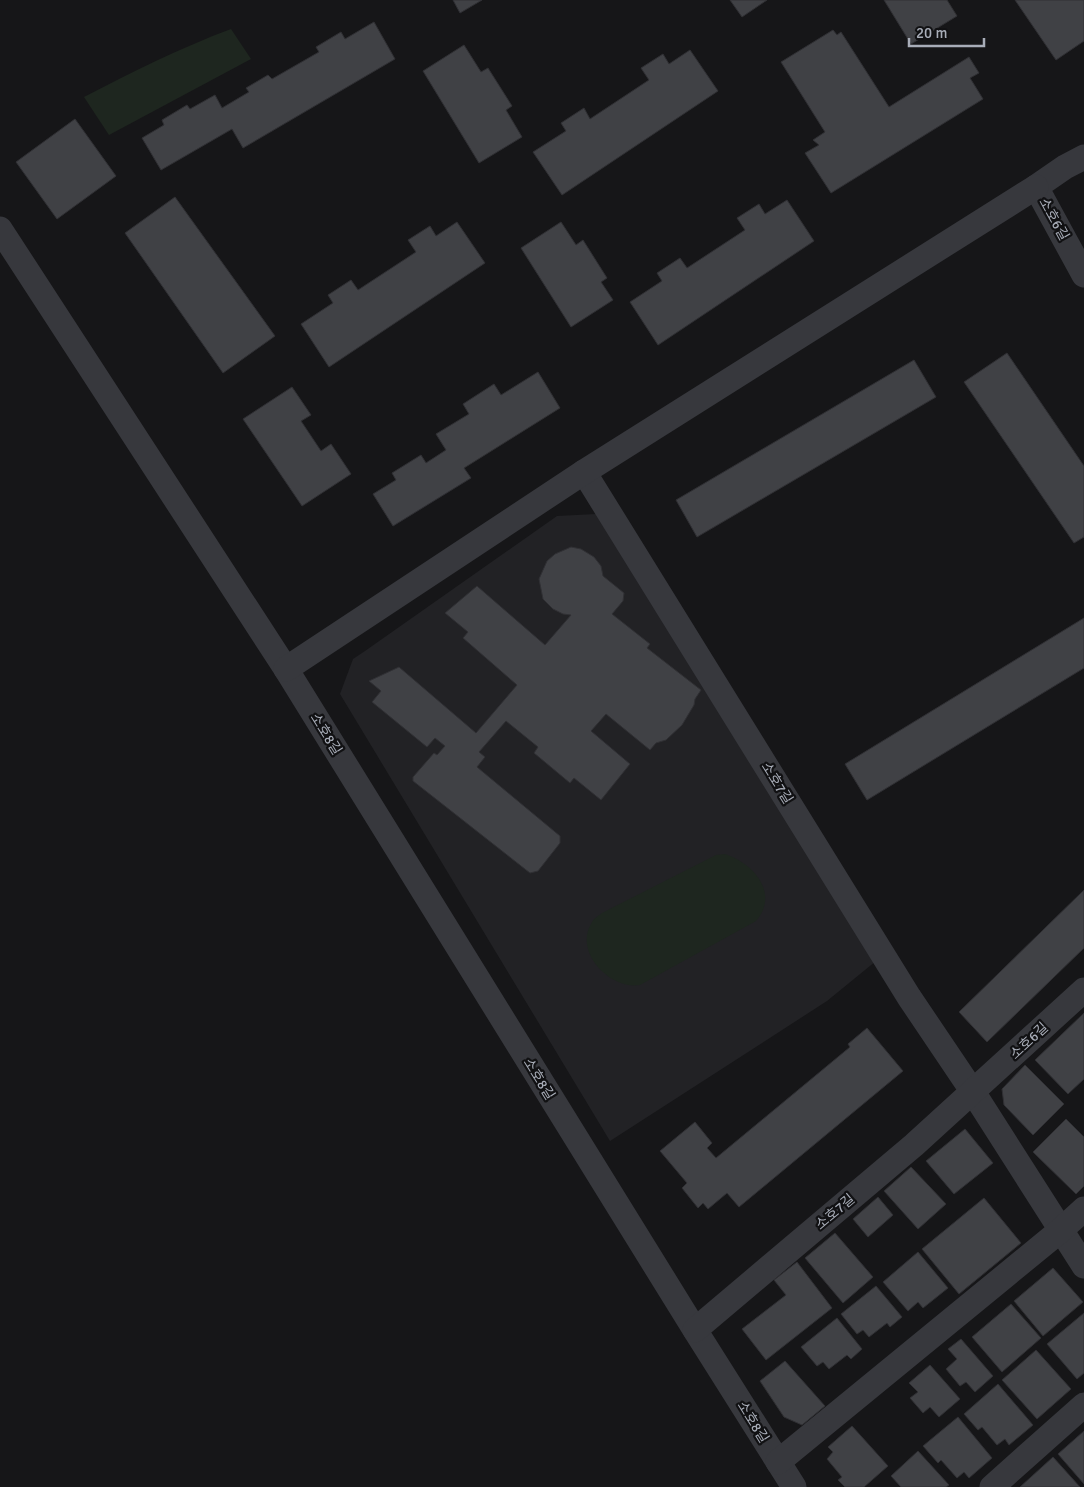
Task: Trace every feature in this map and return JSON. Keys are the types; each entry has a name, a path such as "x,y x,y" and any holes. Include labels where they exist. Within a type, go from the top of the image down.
{"street":[{"name":"소호6길","path":"1084,157 1065,167 1036,187 1084,275"},
{"path":"286,669 584,472 1036,187"},
{"name":"소호8길","path":"0,229 286,669 794,1487"},
{"name":"소호7길","path":"584,472 909,997 973,1092 1084,1266"},
{"name":"소호6길","path":"973,1092 1084,990"},
{"name":"소호7길","path":"695,1330 914,1145 973,1092"},
{"path":"778,1462 1061,1230 1084,1209"},
{"path":"992,1487 1084,1405"}],"shaded area":[{"path":"231,29 251,59 109,135 84,97 156,61"},
{"path":"596,514 876,961 827,1001 610,1141 340,694 353,659 557,516"},
{"path":"725,854 745,864 760,880 765,900 763,910 756,921 640,985 618,982 607,976 598,967 591,957 587,946 587,935 592,922 596,918 602,913 716,855"}],"building":[{"path":"453,0 482,0 460,13"},
{"path":"730,0 767,0 742,17"},
{"path":"884,0 947,0 957,16 911,44"},
{"path":"1015,0 1084,0 1084,41 1056,60"},
{"path":"374,22 395,59 243,148 232,129 161,170 142,138 164,125 162,120 187,105 190,109 215,95 222,108 249,92 246,88 268,75 272,79 319,52 316,47 341,32 345,39"},
{"path":"833,30 837,35 841,32 889,107 969,57 979,73 970,78 983,99 831,193 805,153 819,145 813,140 825,132 781,62"},
{"path":"464,45 481,72 488,68 512,106 506,110 522,137 479,163 423,71"},
{"path":"690,50 718,91 562,195 533,152 566,131 561,123 584,108 590,119 649,80 641,68 663,54 669,64"},
{"path":"75,119 116,176 57,219 16,162"},
{"path":"175,197 275,336 223,373 125,233"},
{"path":"787,200 814,241 658,345 630,302 662,281 657,273 680,258 687,268 745,230 737,218 759,204 765,214"},
{"path":"457,222 485,263 329,367 301,324 333,303 328,295 351,280 358,290 416,252 408,240 430,226 436,236"},
{"path":"561,222 576,245 583,240 607,278 601,282 613,300 571,327 521,248"},
{"path":"1007,353 1084,466 1084,537 1074,543 964,382"},
{"path":"914,360 936,397 697,537 676,500"},
{"path":"538,372 560,408 464,468 471,478 393,526 373,494 396,480 392,473 421,455 426,463 446,450 436,434 469,414 463,404 494,384 501,395"},
{"path":"292,387 311,415 301,421 321,451 331,444 351,474 302,506 243,419"},
{"path":"571,547 581,549 594,557 601,566 603,576 624,593 623,601 612,614 650,644 647,648 701,690 682,725 666,740 656,743 650,750 606,714 591,731 630,764 601,800 574,778 570,783 534,753 538,747 506,721 479,752 485,757 477,767 560,836 560,843 538,871 530,873 413,781 413,777 434,753 437,755 445,746 435,738 427,747 372,702 381,691 369,681 399,667 476,733 517,685 463,638 468,632 445,613 477,586 545,645 571,615 563,614 553,609 543,599 539,579 547,561 555,554"},
{"path":"1084,618 1084,668 867,800 845,764"},
{"path":"1084,890 1084,948 987,1042 959,1012"},
{"path":"1084,1013 1084,1079 1068,1094 1035,1060"},
{"path":"867,1028 903,1071 739,1207 727,1193 708,1209 703,1203 698,1208 682,1188 687,1183 660,1151 695,1122 712,1143 707,1148 716,1158 850,1047 848,1044"},
{"path":"1025,1065 1064,1104 1033,1135 1004,1105 1002,1089"},
{"path":"1066,1119 1084,1137 1084,1186 1076,1194 1033,1152"},
{"path":"965,1129 993,1163 954,1194 926,1161"},
{"path":"911,1167 946,1204 918,1229 884,1191"},
{"path":"878,1197 893,1215 868,1237 853,1219"},
{"path":"984,1198 1021,1243 959,1294 922,1249"},
{"path":"835,1233 873,1277 843,1303 805,1258"},
{"path":"918,1252 948,1288 923,1308 918,1302 908,1311 883,1282"},
{"path":"797,1262 832,1308 766,1360 742,1329 786,1295 774,1280"},
{"path":"1053,1268 1083,1302 1043,1336 1014,1301"},
{"path":"876,1286 902,1317 890,1327 887,1323 869,1337 863,1330 857,1334 841,1314"},
{"path":"1011,1304 1041,1338 1002,1372 972,1337"},
{"path":"1084,1313 1084,1373 1077,1379 1047,1344"},
{"path":"837,1318 862,1349 851,1359 847,1355 829,1369 823,1362 817,1366 801,1347"},
{"path":"961,1339 993,1376 975,1392 966,1382 960,1386 946,1369 957,1359 948,1349"},
{"path":"1036,1350 1071,1389 1037,1419 1002,1380"},
{"path":"785,1361 825,1406 802,1425 784,1417 760,1381"},
{"path":"930,1365 960,1399 939,1417 930,1407 923,1413 910,1398 918,1392 909,1383"},
{"path":"998,1384 1033,1425 1009,1445 1005,1439 997,1445 982,1427 978,1430 964,1414"},
{"path":"958,1417 992,1458 969,1478 964,1472 957,1478 941,1460 938,1463 923,1446"},
{"path":"852,1426 888,1466 864,1487 845,1487 838,1480 842,1477 827,1459 833,1452 828,1447"},
{"path":"1084,1431 1084,1484 1058,1454"},
{"path":"918,1451 949,1485 946,1487 901,1487 891,1476"},
{"path":"1053,1457 1080,1487 1020,1487"}]}
